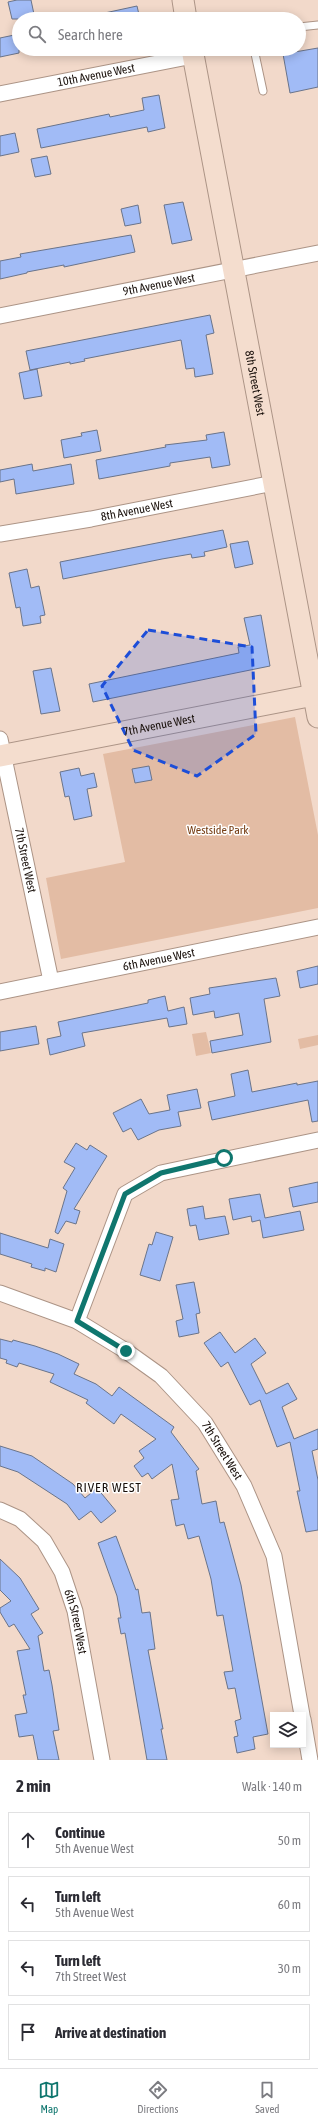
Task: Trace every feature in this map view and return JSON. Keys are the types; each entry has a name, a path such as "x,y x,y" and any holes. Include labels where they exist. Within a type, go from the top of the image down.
{"street":[{"path":"183,0 185,12"},
{"name":"10th Avenue West","path":"0,94 178,56"},
{"name":"8th Street West","path":"193,56 316,694 318,717"},
{"name":"9th Avenue West","path":"0,316 318,253"},
{"name":"8th Avenue West","path":"0,534 91,519 274,483"},
{"name":"7th Avenue West","path":"1,750 316,694"},
{"name":"7th Street West","path":"1,750 51,981"},
{"name":"6th Avenue West","path":"0,992 318,927"},
{"path":"77,1321 125,1194 161,1173 318,1140"},
{"name":"7th Street West","path":"0,1293 77,1321 161,1376 205,1423 244,1486 274,1556 301,1712"},
{"name":"6th Street West","path":"0,1510 20,1519 44,1541 62,1572 75,1611 102,1760"},
{"path":"306,1737 310,1760"}],"lane":[{"path":"306,26 318,25"},
{"path":"256,56 263,91"}],"highlighted area":[{"path":"148,630 252,647 256,734 197,776 133,750 102,686"}],"green space":[{"name":"Westside Park","path":"295,717 318,835 318,908 61,959 46,878 125,862 103,754"},
{"path":"206,1032 211,1053 196,1056 192,1034"},
{"path":"318,1035 318,1045 300,1049 298,1039"}],"building":[{"path":"17,0 31,0 34,12 12,12 12,19 8,2"},
{"path":"137,6 138,12 109,12"},
{"path":"12,35 12,54 0,57 0,38"},
{"path":"318,48 318,87 290,93 283,56 306,56 306,50"},
{"path":"159,95 165,128 148,132 147,127 41,148 37,129 109,114 110,117 144,110 142,98"},
{"path":"15,133 19,152 0,156 0,136"},
{"path":"47,156 51,174 35,177 31,159"},
{"path":"183,202 192,240 172,244 164,205"},
{"path":"138,205 141,223 125,226 121,209"},
{"path":"131,235 135,252 64,267 64,265 27,272 0,279 0,261 21,257 20,254"},
{"path":"210,315 214,333 206,335 213,374 195,377 194,368 186,369 181,340 84,359 85,361 70,364 70,362 30,370 26,351"},
{"path":"37,369 42,396 24,399 19,373"},
{"path":"97,430 101,451 64,458 61,440 82,436 81,433"},
{"path":"224,432 230,465 212,468 210,457 170,463 170,466 99,479 96,460 166,447 165,445 207,440 206,435"},
{"path":"32,464 33,471 71,464 74,484 16,494 14,479 0,482 0,470"},
{"path":"223,530 227,547 204,552 205,556 192,558 191,554 63,579 60,562"},
{"path":"248,541 253,564 235,568 230,544"},
{"path":"27,569 31,588 39,586 45,615 40,616 41,623 23,626 20,607 16,608 9,573"},
{"path":"261,615 270,666 93,702 89,684 239,653 238,647 250,645 244,618"},
{"path":"51,668 60,711 41,714 33,671"},
{"path":"149,766 152,780 135,783 132,769"},
{"path":"79,768 81,776 94,773 97,787 87,789 92,816 74,820 69,796 65,797 60,772"},
{"path":"318,966 318,984 300,988 297,971"},
{"path":"276,978 280,996 264,999 271,1042 212,1053 210,1041 243,1035 239,1013 215,1018 214,1011 193,1015 190,998 210,994 209,988"},
{"path":"165,996 168,1011 184,1007 187,1024 169,1027 167,1018 82,1033 85,1046 50,1055 47,1039 61,1036 58,1022 148,1003 148,1000"},
{"path":"36,1026 39,1044 0,1051 0,1032"},
{"path":"248,1070 252,1092 297,1083 297,1085 318,1081 318,1121 312,1122 308,1100 212,1120 208,1102 235,1096 231,1074"},
{"path":"197,1089 201,1108 178,1112 181,1126 159,1130 138,1140 131,1128 123,1132 113,1113 141,1099 149,1114 170,1110 167,1095"},
{"path":"76,1143 87,1150 90,1145 107,1156 74,1209 80,1211 76,1224 66,1221 58,1234 55,1232 67,1191 63,1188 75,1168 64,1162"},
{"path":"318,1182 318,1202 293,1207 289,1188"},
{"path":"260,1194 265,1218 300,1211 304,1230 263,1238 260,1220 252,1222 251,1216 233,1220 229,1199"},
{"path":"203,1206 205,1219 225,1216 229,1234 199,1240 196,1225 190,1226 187,1209"},
{"path":"156,1232 173,1237 160,1281 140,1275 149,1244 152,1245"},
{"path":"0,1233 48,1248 50,1239 64,1244 56,1272 45,1268 45,1271 31,1267 32,1264 0,1254"},
{"path":"194,1282 200,1313 196,1314 199,1333 179,1337 176,1321 183,1319 176,1285"},
{"path":"220,1332 235,1353 255,1338 266,1353 251,1364 266,1394 288,1383 297,1399 282,1407 294,1439 318,1429 318,1449 312,1451 318,1480 318,1530 306,1532 297,1491 300,1491 290,1442 277,1447 260,1400 250,1405 228,1362 221,1367 204,1343"},
{"path":"0,1339 12,1342 13,1340 35,1346 58,1354 79,1364 74,1374 96,1384 112,1396 119,1387 174,1427 171,1432 199,1469 196,1471 202,1504 216,1501 220,1523 224,1522 241,1585 268,1734 253,1737 255,1749 237,1753 234,1737 238,1736 235,1721 241,1719 235,1688 228,1689 224,1672 233,1671 223,1615 217,1616 211,1579 199,1536 188,1539 184,1524 176,1526 171,1500 179,1499 172,1464 152,1479 148,1473 142,1477 134,1466 144,1458 139,1451 156,1439 121,1414 114,1424 86,1403 88,1400 50,1382 54,1374 19,1363 17,1367 6,1363 7,1360 0,1358"},
{"path":"0,1446 32,1456 73,1484 85,1498 97,1488 116,1511 101,1523 91,1511 79,1520 67,1504 18,1472 0,1466"},
{"path":"116,1536 136,1590 138,1589 142,1613 150,1612 155,1649 148,1650 163,1729 161,1729 167,1760 147,1760 125,1633 121,1634 118,1618 121,1618 117,1596 98,1543"},
{"path":"0,1559 20,1578 39,1609 31,1614 43,1633 38,1636 44,1671 49,1670 52,1685 59,1730 53,1731 59,1760 38,1760 33,1735 19,1737 15,1715 27,1713 23,1695 26,1695 17,1651 30,1649 14,1624 9,1627 0,1612 0,1608 11,1601 0,1590"}],"district":[{"name":"RIVER WEST","path":"109,1487"}],"route":[{"path":"126,1351 77,1321 125,1194 161,1173 224,1158"}]}
